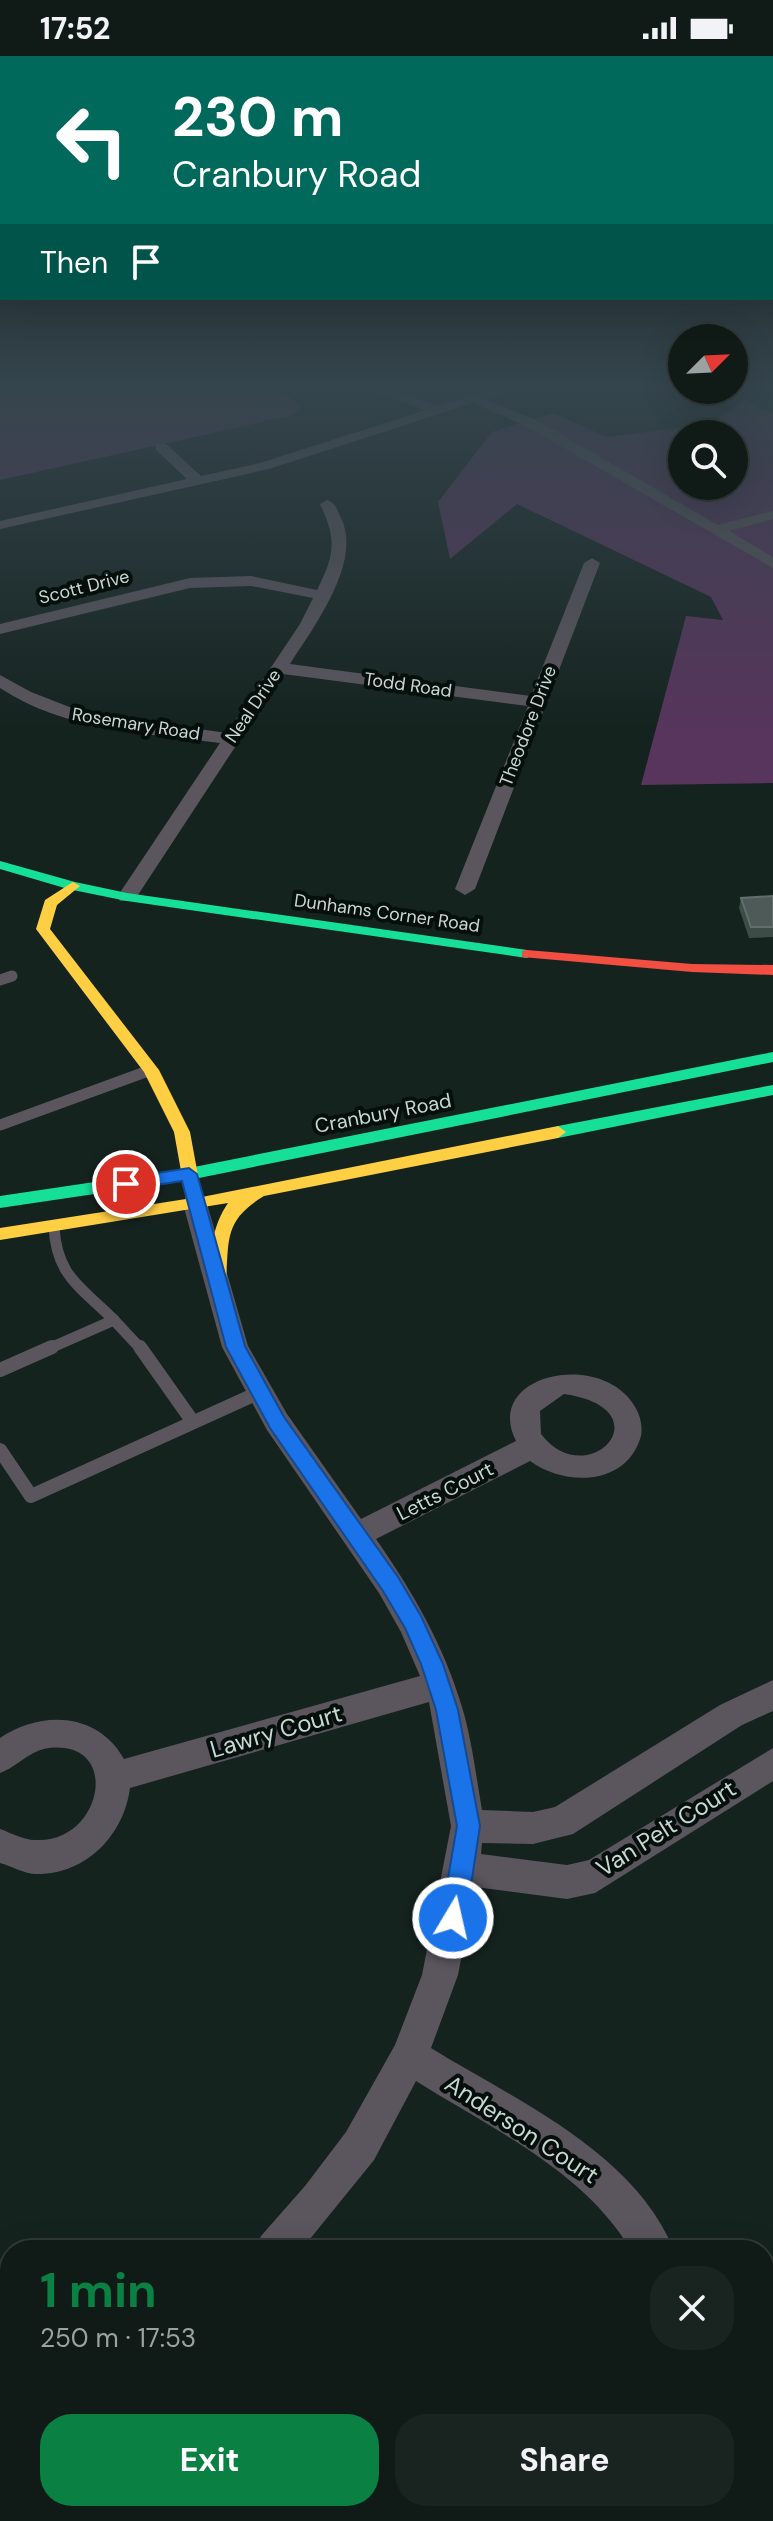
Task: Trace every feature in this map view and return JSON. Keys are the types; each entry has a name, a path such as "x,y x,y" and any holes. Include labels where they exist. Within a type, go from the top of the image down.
{"main road":[{"name":"Dunhams Corner Road","path":"0,865 73,886 127,897 476,946 691,969 773,970"},
{"path":"73,886 53,898 43,911 43,929 151,1070 182,1132 192,1189"},
{"name":"Cranbury Road","path":"0,1234 54,1226 192,1189 773,1057"},
{"name":"Cranbury Road","path":"0,1202 192,1189 267,1190 773,1090"},
{"path":"217,1281 224,1218 246,1197 267,1190"}],"street":[{"path":"0,525 108,501"},
{"path":"666,501 773,563"},
{"name":"Neal Drive","path":"127,897 308,624 334,571 340,548 340,531 327,504"},
{"path":"716,530 773,515"},
{"name":"Theodore Drive","path":"465,889 592,563"},
{"name":"Scott Drive","path":"0,629 190,583 251,581 320,595"},
{"name":"Todd Road","path":"278,668 537,702"},
{"name":"Rosemary Road","path":"0,680 37,703 73,715 231,739"},
{"path":"192,1189 235,1347 277,1422 413,1623 447,1710 468,1826 440,1975 409,2056 360,2146 284,2240"},
{"name":"Letts Court","path":"356,1535 533,1446"},
{"name":"Lawry Court","path":"114,1777 439,1685"},
{"path":"468,1826 533,1828 561,1822 731,1715 773,1695"},
{"path":"0,1758 18,1743 38,1735 68,1734 95,1745 107,1759 114,1777 114,1796 108,1816 96,1834 78,1848 59,1857 37,1860 17,1856 0,1846"},
{"name":"Van Pelt Court","path":"461,1868 567,1882 595,1876 773,1763"},
{"name":"Anderson Court","path":"409,2056 573,2157 607,2186 648,2240"}],"lane":[{"path":"0,980 12,976"},
{"path":"0,1125 151,1070"},
{"path":"54,1226 55,1251 62,1268 133,1337 193,1422"},
{"path":"0,1370 113,1319"},
{"path":"0,1450 31,1496 260,1392"}],"shaded area":[{"path":"439,501 773,501 773,783 641,785 686,616 723,620 711,597 517,504 450,559"}],"building":[{"path":"773,896 773,927 751,927 741,898"}],"traffic: fast":[{"path":"0,865 73,886 127,897 527,954"},
{"path":"0,1202 189,1174 773,1057"},
{"path":"558,1132 773,1090"}],"traffic: slow":[{"path":"73,886 50,903 43,929 151,1070 182,1132 194,1198"},
{"path":"0,1234 195,1204 558,1132"},
{"path":"217,1281 227,1218 234,1208 257,1193"}],"traffic: jam":[{"path":"527,954 692,968 773,970"}],"route":[{"path":"126,1184 189,1174 235,1347 277,1422 390,1584 432,1664 447,1710 468,1826 453,1918"}]}
